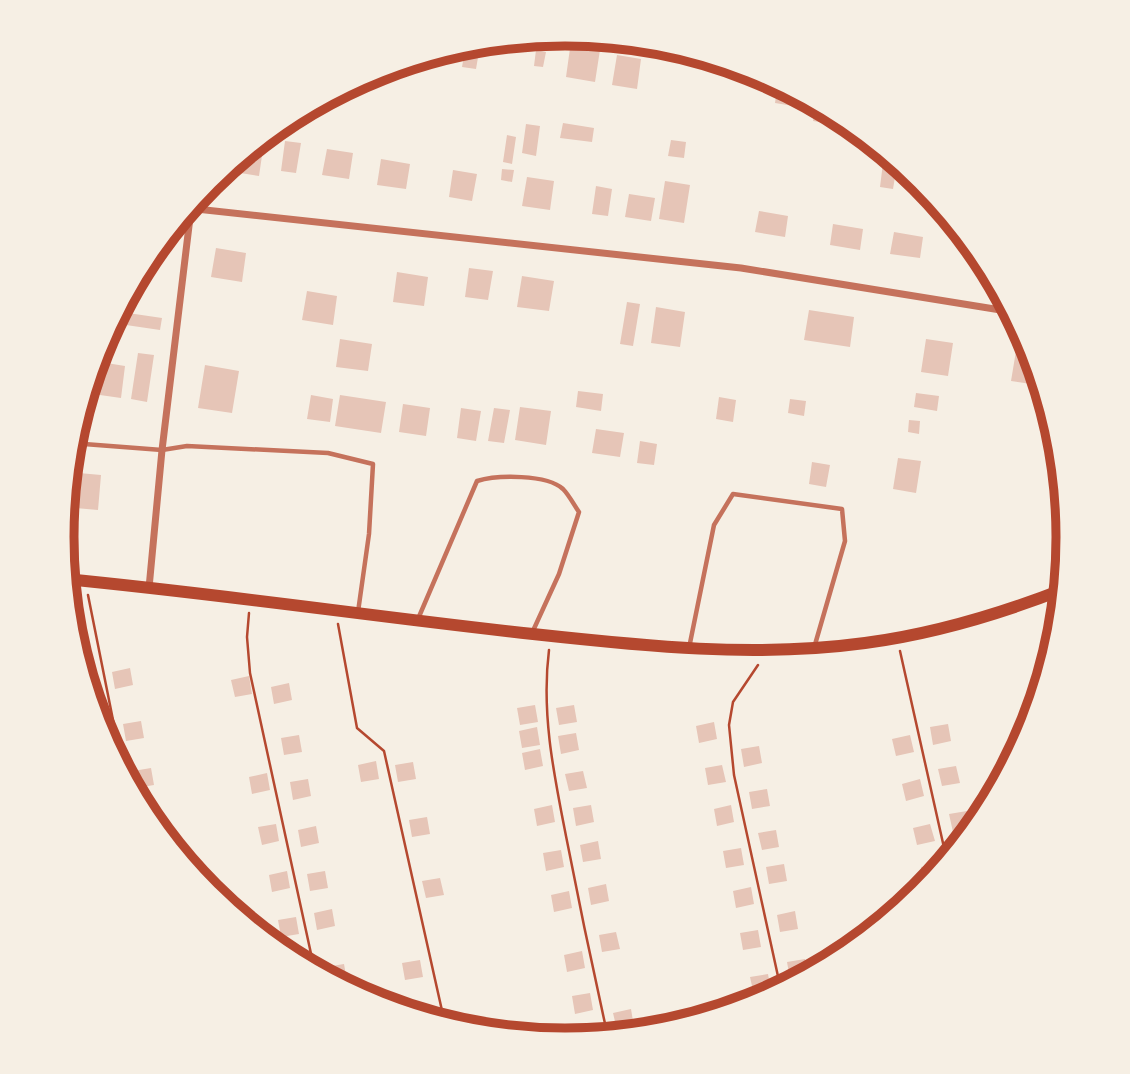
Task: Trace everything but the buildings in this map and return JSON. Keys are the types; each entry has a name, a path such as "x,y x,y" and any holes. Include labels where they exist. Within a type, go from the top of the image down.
{"main road":[{"path":"76,580 550,636 689,648 766,650 814,648 897,637 965,622 1053,593"}],"street":[{"path":"200,207 741,268 1001,310"},
{"path":"149,588 188,221"}],"lane":[{"path":"83,444 162,450 187,446 315,453 373,464 369,534 358,613"},
{"path":"417,621 477,481 489,477 542,479 562,488 579,512 559,574 531,634"},
{"path":"689,648 713,525 733,494 842,509 845,541 814,648"}],"path":[{"path":"85,581 116,737"},
{"path":"250,599 247,637 250,673 312,959"},
{"path":"336,611 357,728 384,751 442,1013"},
{"path":"550,636 545,695 548,734 606,1026"},
{"path":"897,637 944,850"},
{"path":"766,650 733,702 729,725 734,775 779,979"}]}
